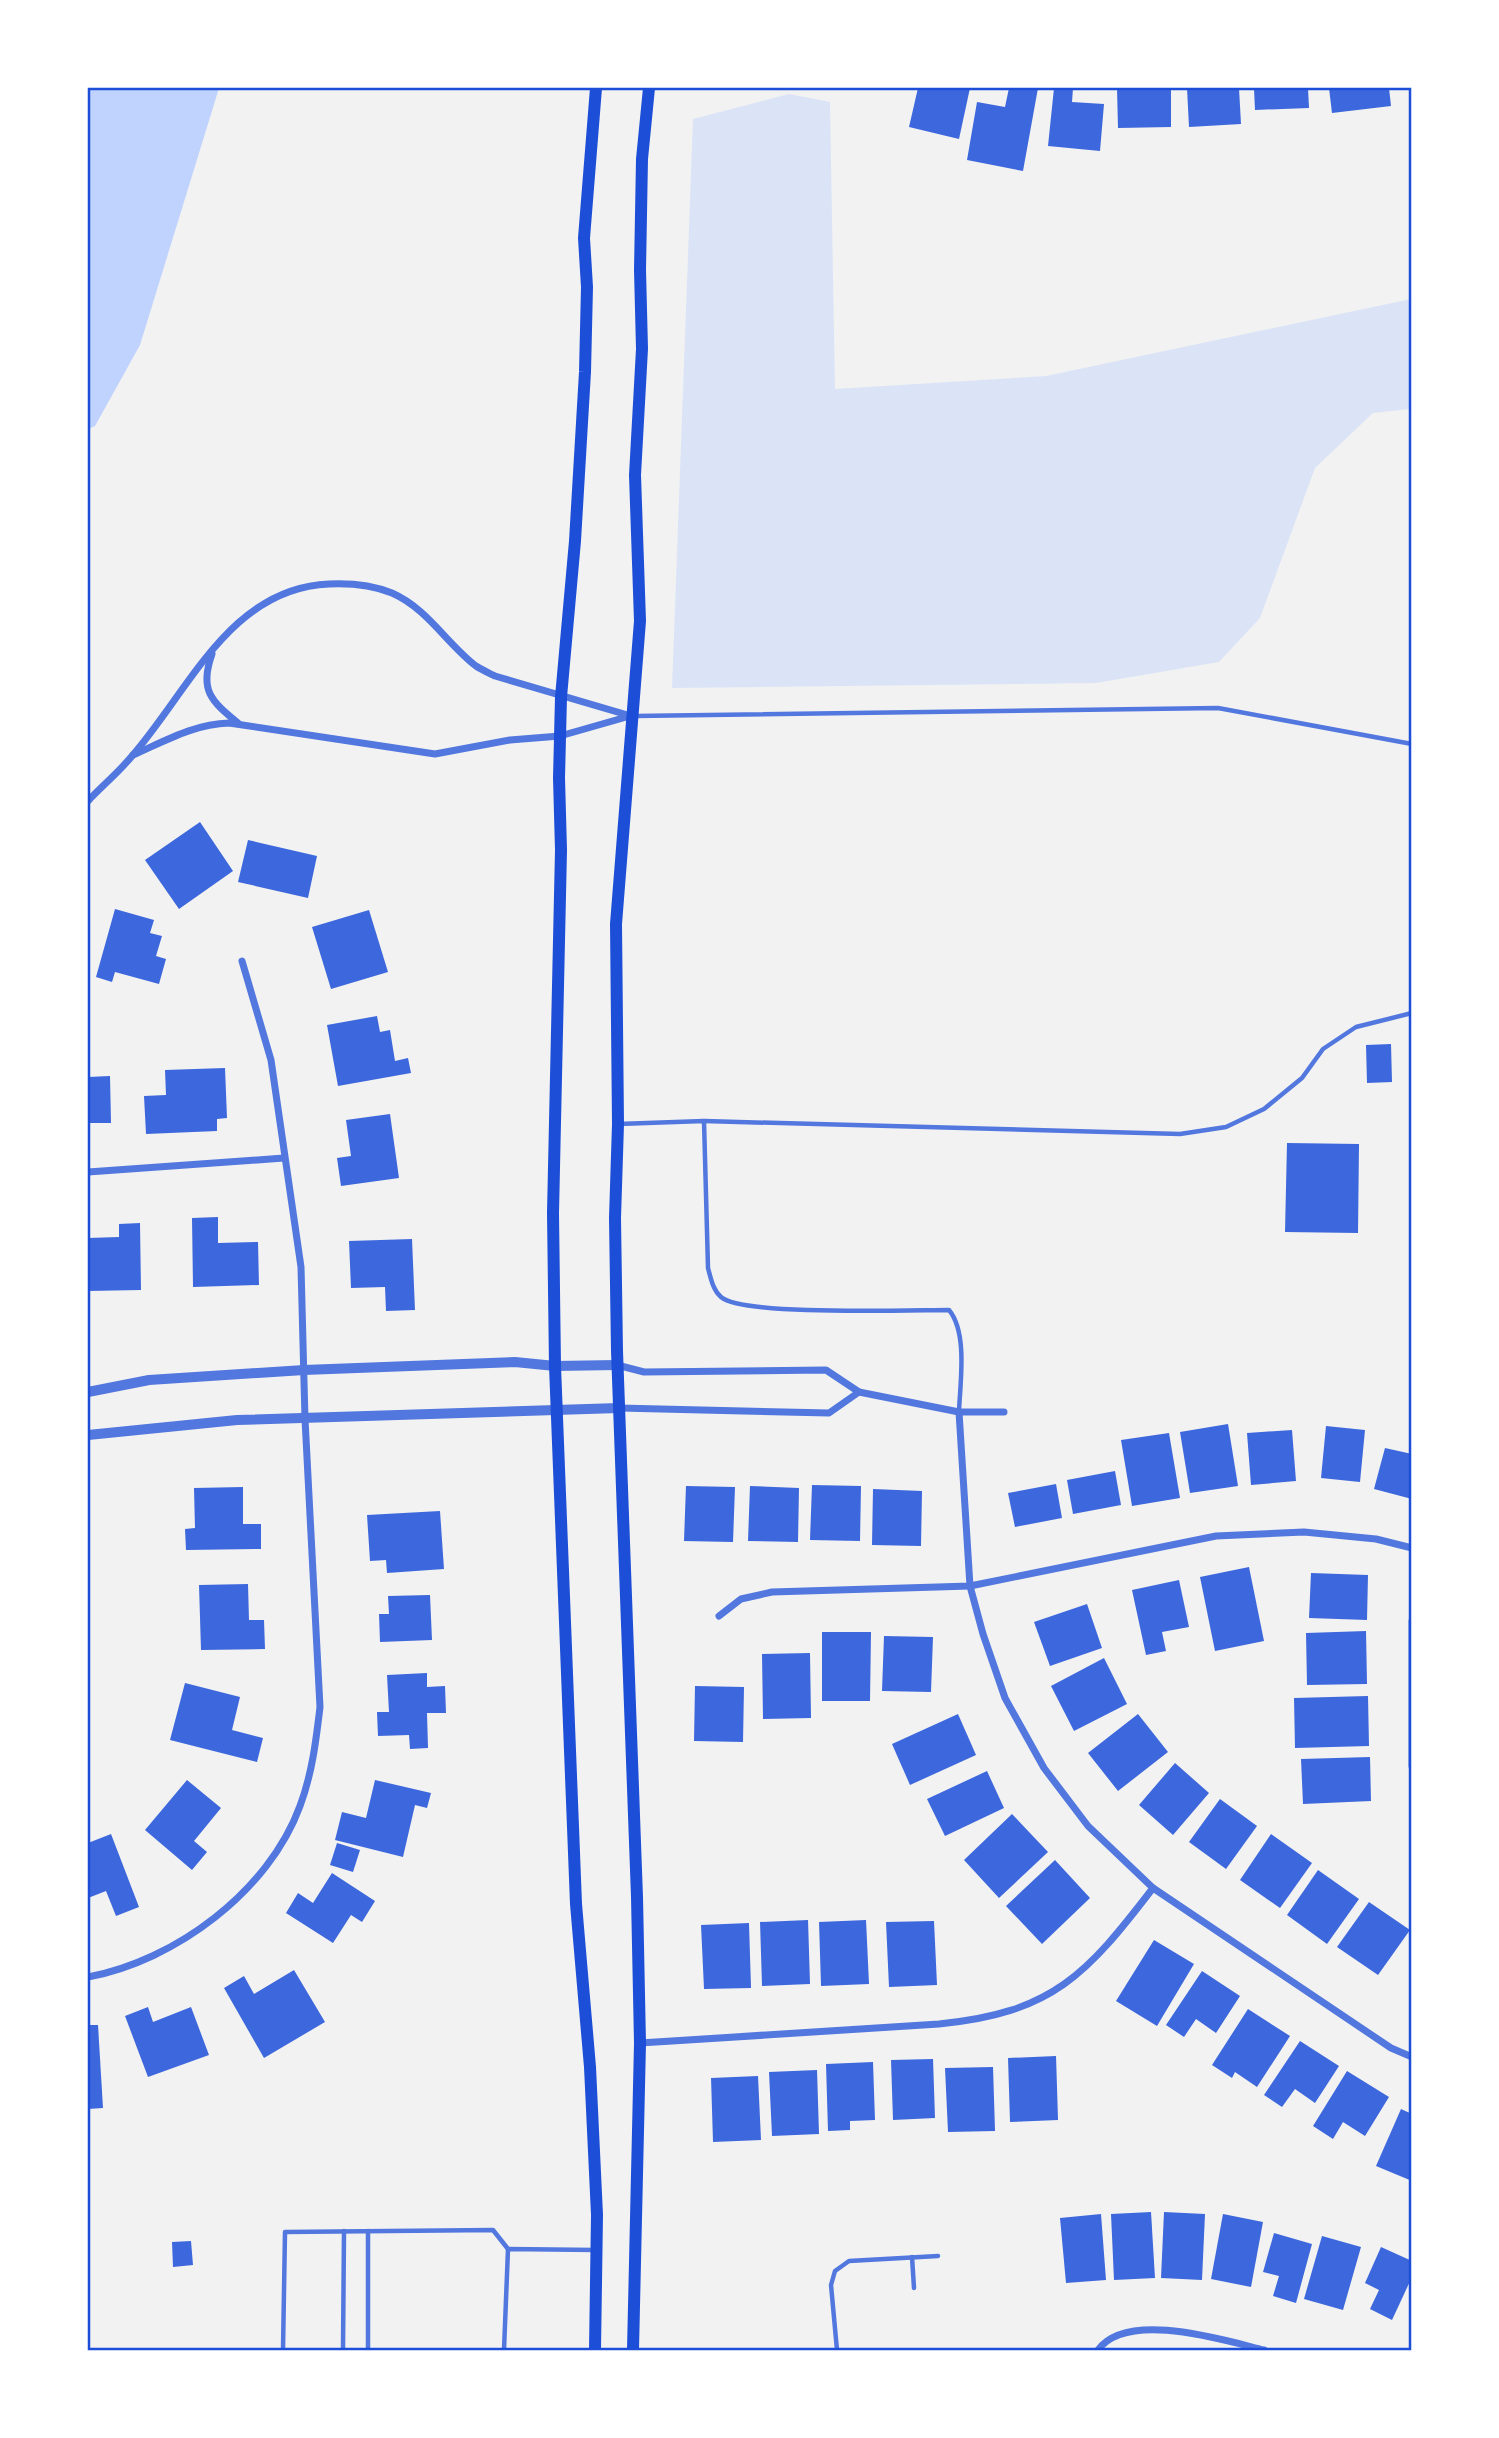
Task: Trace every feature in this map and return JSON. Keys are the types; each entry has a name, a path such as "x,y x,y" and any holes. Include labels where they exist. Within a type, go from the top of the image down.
{"main road":[{"path":"594,2350 597,2249 590,2067 576,1905 555,1366 553,1213 561,850 561,697 578,502 587,287 584,238 596,88"},
{"path":"633,2350 640,2043 617,1365 616,924 640,621 635,475 642,349 642,159 649,88"}],"street":[{"path":"88,802 133,756 226,632 248,615 287,592 311,585 366,585 391,593 417,607 476,666 495,676 631,716"},
{"path":"215,647 206,671 207,687 214,703 239,724"},
{"path":"133,756 196,727 212,723 239,724 435,754 510,740 560,736 631,716"},
{"path":"88,1977 132,1964 199,1930 232,1903 264,1871 299,1810 309,1779 320,1707 305,1419 301,1267 271,1060 242,961"},
{"path":"88,1172 284,1158"},
{"path":"88,1392 149,1380 304,1370 515,1362 555,1366 617,1365 644,1372 826,1370 859,1392 959,1412 1004,1412"},
{"path":"88,1435 237,1420 557,1409 829,1413 859,1392"},
{"path":"959,1412 971,1586 983,1634 1005,1698 1037,1757 1088,1826 1153,1888 1391,2048 1412,2057"},
{"path":"719,1616 741,1599 772,1592 971,1586 1216,1536 1304,1532 1376,1539 1412,1548"},
{"path":"1412,1621 1412,1766"},
{"path":"640,2043 952,2023 1011,2012 1050,1995 1093,1961 1153,1888"},
{"path":"1098,2350 1125,2331 1188,2332 1264,2350"}],"lane":[{"path":"631,716 1218,708 1412,744"},
{"path":"618,1124 704,1121 1180,1134 1226,1126 1264,1110 1302,1078 1323,1049 1356,1027 1412,1013"},
{"path":"704,1121 708,1268 713,1286 723,1299 745,1306 784,1309 949,1310 955,1317 960,1334 959,1412"},
{"path":"283,2350 285,2232 492,2230 508,2249 504,2350"},
{"path":"343,2350 344,2231"},
{"path":"368,2231 368,2350"},
{"path":"508,2249 597,2249"},
{"path":"837,2350 831,2285 835,2271 849,2260 938,2256"},
{"path":"912,2257 914,2288"}],"shaded area":[{"path":"789,94 830,102 835,389 1046,376 1411,299 1411,409 1373,413 1315,468 1260,618 1219,662 1096,683 672,688 693,119"}],"water":[{"path":"88,88 219,88 140,345 95,426 88,429"}],"building":[{"path":"918,88 970,88 959,139 909,127"},
{"path":"1009,88 1038,88 1023,171 967,160 977,102 1005,107"},
{"path":"1054,88 1073,88 1072,102 1104,104 1100,151 1048,146"},
{"path":"1117,88 1171,88 1171,127 1118,128"},
{"path":"1187,88 1239,88 1241,124 1189,127"},
{"path":"1254,88 1308,88 1309,108 1255,110"},
{"path":"1329,88 1389,88 1391,106 1332,113"},
{"path":"200,822 233,871 179,909 145,860"},
{"path":"248,840 317,856 308,898 238,882"},
{"path":"115,909 154,920 150,933 162,936 156,956 166,959 159,984 115,972 112,982 96,977"},
{"path":"369,910 388,972 331,989 312,927"},
{"path":"377,1016 380,1032 390,1030 395,1061 408,1058 411,1073 338,1086 327,1025"},
{"path":"1391,1044 1392,1082 1367,1083 1366,1045"},
{"path":"225,1068 227,1118 217,1119 217,1131 146,1134 144,1096 166,1095 165,1070"},
{"path":"110,1076 111,1123 88,1123 88,1077"},
{"path":"390,1114 399,1178 341,1186 337,1158 351,1156 346,1120"},
{"path":"1287,1143 1359,1144 1358,1233 1285,1232"},
{"path":"218,1217 218,1243 258,1242 259,1285 193,1287 192,1218"},
{"path":"140,1223 141,1290 88,1291 88,1238 119,1237 119,1224"},
{"path":"412,1239 415,1310 386,1311 385,1287 351,1288 349,1241"},
{"path":"1228,1424 1238,1486 1190,1493 1180,1432"},
{"path":"1326,1426 1365,1430 1360,1482 1321,1478"},
{"path":"1292,1430 1296,1481 1251,1485 1247,1433"},
{"path":"1169,1433 1180,1498 1132,1506 1121,1440"},
{"path":"1385,1448 1412,1454 1412,1499 1374,1489"},
{"path":"1115,1471 1121,1505 1073,1514 1067,1480"},
{"path":"1056,1484 1062,1518 1015,1527 1008,1493"},
{"path":"812,1485 861,1486 860,1541 810,1540"},
{"path":"686,1486 735,1487 733,1542 684,1541"},
{"path":"750,1486 799,1488 798,1542 748,1541"},
{"path":"243,1487 243,1524 261,1524 261,1549 186,1550 185,1529 195,1528 194,1488"},
{"path":"873,1489 922,1491 921,1546 872,1545"},
{"path":"440,1511 444,1569 387,1573 386,1560 370,1561 367,1515"},
{"path":"1249,1567 1264,1641 1215,1651 1200,1577"},
{"path":"1311,1573 1368,1575 1367,1620 1309,1618"},
{"path":"1179,1580 1189,1627 1162,1632 1166,1651 1146,1655 1132,1590"},
{"path":"248,1584 249,1620 264,1620 265,1649 201,1650 199,1585"},
{"path":"430,1595 432,1640 380,1642 379,1614 389,1614 388,1596"},
{"path":"1087,1604 1102,1648 1050,1666 1034,1622"},
{"path":"1366,1631 1367,1684 1307,1685 1306,1633"},
{"path":"822,1632 871,1632 870,1701 822,1701"},
{"path":"884,1636 933,1637 931,1692 882,1691"},
{"path":"810,1653 811,1718 763,1719 762,1654"},
{"path":"1104,1658 1127,1704 1074,1731 1051,1686"},
{"path":"427,1673 427,1687 445,1686 446,1713 427,1713 428,1748 410,1749 409,1735 378,1736 377,1712 389,1712 387,1675"},
{"path":"185,1683 240,1697 232,1730 263,1738 257,1762 170,1740"},
{"path":"695,1686 744,1687 743,1742 694,1741"},
{"path":"1368,1696 1369,1746 1295,1748 1294,1698"},
{"path":"958,1714 976,1755 910,1785 892,1744"},
{"path":"1138,1714 1168,1752 1118,1791 1088,1753"},
{"path":"1370,1757 1371,1801 1303,1804 1301,1759"},
{"path":"1175,1763 1209,1793 1173,1835 1139,1805"},
{"path":"987,1771 1004,1808 945,1836 927,1799"},
{"path":"187,1780 221,1808 194,1841 207,1852 192,1870 145,1830"},
{"path":"375,1780 431,1793 427,1808 415,1805 403,1857 335,1840 342,1812 366,1818"},
{"path":"1220,1799 1257,1826 1226,1869 1189,1842"},
{"path":"1012,1814 1048,1852 999,1898 964,1860"},
{"path":"111,1834 139,1907 116,1916 106,1891 88,1898 88,1843"},
{"path":"1271,1834 1312,1863 1280,1908 1240,1880"},
{"path":"337,1843 360,1850 353,1872 330,1865"},
{"path":"1055,1860 1090,1898 1042,1944 1006,1906"},
{"path":"1318,1870 1359,1899 1327,1944 1287,1915"},
{"path":"332,1873 375,1901 362,1922 351,1915 333,1943 286,1913 298,1893 313,1903"},
{"path":"1369,1902 1410,1930 1378,1975 1337,1947"},
{"path":"808,1920 810,1984 762,1986 760,1922"},
{"path":"866,1920 869,1984 821,1986 819,1922"},
{"path":"934,1921 937,1985 889,1987 886,1922"},
{"path":"749,1923 751,1988 704,1989 701,1925"},
{"path":"1154,1940 1194,1964 1157,2026 1116,2001"},
{"path":"294,1970 325,2022 264,2058 224,1988 244,1976 254,1994"},
{"path":"1202,1971 1240,1996 1216,2033 1196,2019 1184,2037 1166,2025"},
{"path":"148,2007 153,2022 191,2007 209,2055 148,2077 125,2016"},
{"path":"1248,2009 1290,2036 1257,2087 1235,2072 1232,2078 1212,2065"},
{"path":"88,2025 98,2025 103,2108 88,2109"},
{"path":"1300,2041 1339,2066 1315,2103 1295,2089 1282,2107 1264,2095"},
{"path":"1056,2056 1058,2120 1010,2122 1008,2058"},
{"path":"933,2059 935,2118 893,2120 891,2060"},
{"path":"873,2062 875,2120 850,2121 850,2130 828,2131 826,2064"},
{"path":"993,2067 995,2131 948,2132 945,2068"},
{"path":"817,2070 819,2134 772,2136 769,2072"},
{"path":"1347,2071 1389,2097 1365,2136 1343,2122 1333,2139 1313,2126"},
{"path":"758,2076 761,2140 713,2142 711,2078"},
{"path":"1401,2109 1412,2114 1412,2181 1376,2166"},
{"path":"1151,2212 1155,2278 1114,2280 1111,2214"},
{"path":"1164,2212 1205,2214 1202,2280 1161,2278"},
{"path":"1101,2214 1106,2280 1066,2283 1060,2218"},
{"path":"1223,2214 1263,2222 1251,2287 1211,2279"},
{"path":"1274,2233 1312,2244 1296,2303 1273,2296 1279,2276 1263,2272"},
{"path":"1322,2236 1361,2247 1343,2310 1304,2299"},
{"path":"191,2241 193,2265 173,2267 172,2242"},
{"path":"1381,2247 1412,2261 1412,2277 1392,2320 1370,2309 1379,2290 1365,2283"}]}
